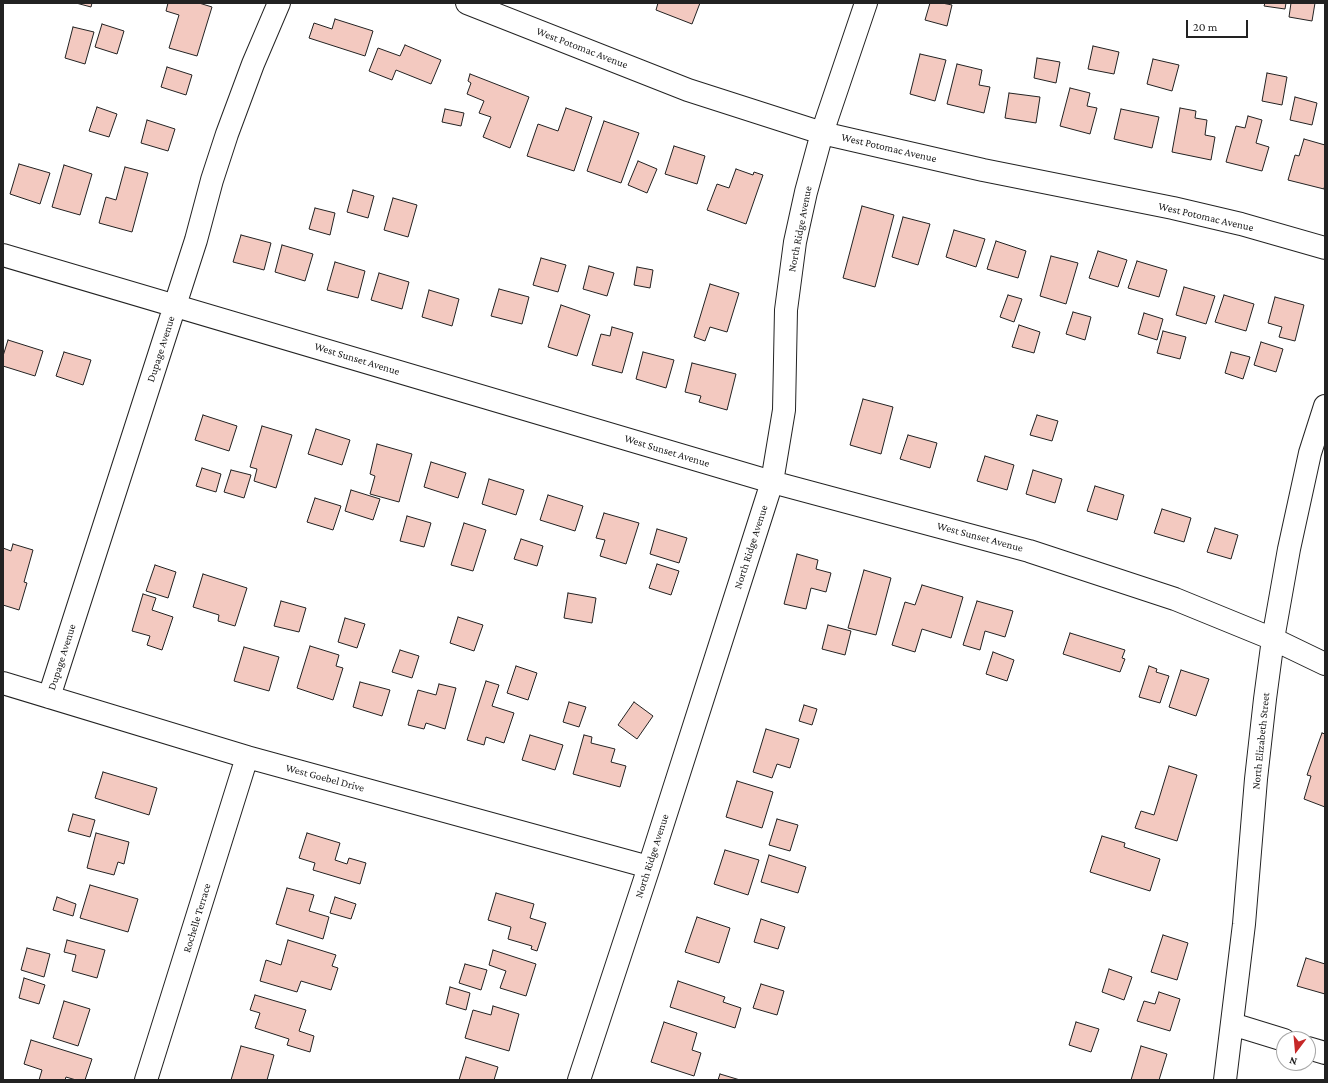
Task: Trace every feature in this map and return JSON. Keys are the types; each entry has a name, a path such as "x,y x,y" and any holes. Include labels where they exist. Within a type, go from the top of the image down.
{"street":[{"name":"Dupage Avenue","path":"49,697 196,240 212,180 227,134 253,64 279,3"},
{"name":"West Potomac Avenue","path":"467,3 688,90 822,133 983,170 1174,208 1241,224 1325,248"},
{"name":"North Ridge Avenue","path":"579,1080 772,482 784,410 786,310 795,242 806,192 822,133 866,3"},
{"name":"West Sunset Avenue","path":"3,254 772,482 1029,550 1175,599 1273,639 1325,664"},
{"name":"North Elizabeth Street","path":"1224,1080 1244,924 1259,757 1273,639 1289,549 1310,453 1325,406"},
{"name":"West Goebel Drive","path":"3,683 247,757 649,867"},
{"name":"Rochelle Terrace","path":"146,1080 247,757"},
{"path":"1232,1024 1276,1038"}],"building":[{"path":"76,3 92,3 91,7"},
{"path":"168,3 199,3 212,7 197,56 169,48 179,15 166,11"},
{"path":"658,3 700,3 692,24 656,10"},
{"path":"930,3 952,5 947,26 925,20"},
{"path":"1265,3 1286,3 1285,9 1264,6"},
{"path":"1291,3 1315,3 1312,21 1289,17"},
{"path":"335,19 373,31 365,56 309,38 314,23 332,29"},
{"path":"102,24 124,31 117,54 95,47"},
{"path":"73,27 94,32 85,64 65,58"},
{"path":"405,45 441,60 431,84 396,70 392,80 369,71 378,48 400,56"},
{"path":"1093,46 1119,52 1114,74 1088,69"},
{"path":"920,54 946,60 935,101 910,94"},
{"path":"1037,58 1060,62 1056,83 1034,78"},
{"path":"1153,59 1179,65 1172,91 1147,84"},
{"path":"957,64 982,70 979,85 990,87 984,113 947,104"},
{"path":"167,67 192,75 186,95 161,87"},
{"path":"1267,73 1287,77 1282,105 1262,101"},
{"path":"470,74 529,97 510,148 483,137 491,117 479,113 484,101 467,94 471,83 468,81"},
{"path":"1070,88 1090,93 1087,106 1097,108 1090,134 1060,126"},
{"path":"1009,93 1040,97 1036,123 1005,118"},
{"path":"1295,97 1317,103 1312,125 1290,120"},
{"path":"97,107 117,114 109,137 89,131"},
{"path":"566,108 592,117 574,171 527,156 538,124 558,131"},
{"path":"1180,108 1196,111 1195,118 1207,120 1205,135 1215,137 1211,160 1172,152"},
{"path":"445,109 464,113 461,126 442,122"},
{"path":"1121,109 1159,117 1152,148 1114,139"},
{"path":"1248,116 1262,120 1256,143 1269,147 1262,171 1226,162 1236,126 1245,128"},
{"path":"147,120 175,129 168,151 141,143"},
{"path":"604,121 639,133 621,183 587,171"},
{"path":"1304,139 1325,145 1324,189 1288,180 1295,155 1299,156"},
{"path":"674,146 705,156 697,184 665,174"},
{"path":"638,161 657,169 647,193 628,185"},
{"path":"19,164 50,173 40,204 10,194"},
{"path":"64,165 92,174 80,215 52,207"},
{"path":"125,167 148,173 132,232 99,223 106,197 116,200"},
{"path":"736,169 753,175 754,172 763,175 746,224 707,210 717,184 729,188"},
{"path":"353,190 374,196 368,218 347,212"},
{"path":"393,198 417,205 408,237 384,230"},
{"path":"862,206 894,215 875,287 843,278"},
{"path":"315,208 335,213 330,235 309,229"},
{"path":"903,217 930,224 918,265 892,257"},
{"path":"954,230 985,239 976,267 946,257"},
{"path":"241,235 271,243 264,270 233,262"},
{"path":"996,241 1026,251 1018,278 987,269"},
{"path":"282,245 313,254 305,281 275,272"},
{"path":"1098,251 1127,260 1118,287 1089,278"},
{"path":"1051,256 1078,263 1066,304 1040,296"},
{"path":"541,258 566,265 558,292 533,285"},
{"path":"1137,261 1167,270 1159,297 1128,288"},
{"path":"335,262 365,271 358,298 327,290"},
{"path":"589,266 614,273 607,296 583,289"},
{"path":"637,267 653,270 650,288 634,285"},
{"path":"379,273 409,282 402,309 371,300"},
{"path":"710,284 739,293 727,332 710,327 705,341 694,337"},
{"path":"1184,287 1215,296 1206,324 1176,315"},
{"path":"499,289 529,297 522,324 491,316"},
{"path":"429,290 459,299 452,326 422,317"},
{"path":"1008,295 1022,299 1014,322 1000,317"},
{"path":"1224,295 1254,304 1246,331 1215,322"},
{"path":"1275,297 1304,305 1295,341 1279,337 1282,327 1268,323"},
{"path":"561,305 590,315 577,356 548,347"},
{"path":"1073,312 1091,317 1085,340 1066,334"},
{"path":"1144,313 1163,319 1157,340 1138,334"},
{"path":"1019,325 1040,332 1034,353 1012,347"},
{"path":"612,327 633,333 622,373 592,365 601,334 610,336"},
{"path":"1163,331 1186,337 1180,359 1157,353"},
{"path":"8,340 43,351 35,376 3,366 3,356"},
{"path":"1261,342 1283,349 1276,372 1254,365"},
{"path":"64,352 91,360 83,385 56,376"},
{"path":"643,352 674,360 666,388 636,379"},
{"path":"1231,352 1250,357 1243,379 1225,373"},
{"path":"692,363 736,374 727,410 699,402 701,396 685,392"},
{"path":"863,399 893,407 881,454 850,445"},
{"path":"203,415 237,426 229,451 195,440"},
{"path":"1037,415 1058,421 1052,441 1030,435"},
{"path":"262,426 292,435 276,488 254,481 257,469 250,467"},
{"path":"316,429 350,440 342,465 308,454"},
{"path":"908,435 937,443 930,468 900,459"},
{"path":"377,444 412,454 399,502 370,494 375,476 370,474"},
{"path":"985,456 1014,465 1007,490 977,481"},
{"path":"431,462 466,473 458,498 424,487"},
{"path":"202,468 221,474 216,492 196,486"},
{"path":"231,470 251,475 244,498 224,492"},
{"path":"1033,470 1062,479 1055,503 1026,494"},
{"path":"489,479 524,490 516,515 482,504"},
{"path":"1095,486 1124,495 1117,520 1087,511"},
{"path":"351,490 380,499 373,520 345,511"},
{"path":"548,495 583,506 575,531 540,520"},
{"path":"315,498 341,506 333,530 307,522"},
{"path":"1162,509 1191,518 1184,542 1154,533"},
{"path":"604,513 639,523 626,564 600,556 605,540 596,538"},
{"path":"407,516 431,523 424,547 400,541"},
{"path":"464,523 486,530 473,571 451,565"},
{"path":"1215,528 1238,535 1231,559 1207,552"},
{"path":"657,529 687,538 679,563 650,554"},
{"path":"521,539 543,546 537,566 514,559"},
{"path":"13,544 33,550 24,582 27,583 19,610 3,605 3,548 11,551"},
{"path":"797,554 818,560 816,569 831,573 826,592 811,588 806,609 784,604"},
{"path":"657,564 679,571 671,595 649,588"},
{"path":"155,565 176,572 168,598 146,591"},
{"path":"864,570 891,578 876,635 848,628"},
{"path":"203,574 247,588 235,626 218,621 219,615 193,607"},
{"path":"922,585 963,597 951,638 922,629 915,652 892,645 905,602 915,605"},
{"path":"568,593 596,598 592,623 564,618"},
{"path":"143,594 156,598 152,610 173,617 162,650 147,645 150,636 132,631"},
{"path":"281,601 306,608 299,632 274,626"},
{"path":"977,601 1013,611 1005,637 985,631 980,650 963,645"},
{"path":"458,617 483,625 474,651 450,643"},
{"path":"345,618 365,624 357,648 338,642"},
{"path":"828,625 851,631 845,655 822,649"},
{"path":"1070,633 1125,650 1122,658 1125,659 1120,672 1063,654"},
{"path":"310,646 339,655 336,666 343,668 333,700 297,688"},
{"path":"244,647 279,657 269,691 234,681"},
{"path":"400,650 419,656 412,678 392,672"},
{"path":"993,652 1014,660 1007,681 986,674"},
{"path":"516,666 537,673 528,700 507,693"},
{"path":"1149,666 1157,669 1156,672 1169,676 1160,703 1139,697"},
{"path":"1181,670 1209,679 1196,716 1169,707"},
{"path":"486,681 499,685 492,706 514,713 504,743 486,737 484,745 467,740"},
{"path":"360,682 390,690 382,716 353,707"},
{"path":"439,684 456,688 445,729 426,723 424,729 408,725 418,690 436,695"},
{"path":"569,702 586,707 579,727 563,722"},
{"path":"634,702 653,716 637,739 618,725"},
{"path":"804,705 817,709 812,725 799,721"},
{"path":"766,729 799,739 790,768 777,764 772,778 753,772"},
{"path":"1322,733 1325,734 1325,807 1304,799 1311,776 1307,775"},
{"path":"530,735 563,745 555,770 522,760"},
{"path":"584,735 592,737 591,743 615,749 611,762 626,766 620,787 573,774"},
{"path":"1169,766 1197,775 1177,841 1135,828 1141,811 1154,815"},
{"path":"103,772 157,788 149,815 95,798"},
{"path":"737,781 773,792 762,828 726,817"},
{"path":"73,814 95,820 90,837 68,831"},
{"path":"777,819 798,825 790,851 769,845"},
{"path":"96,833 129,842 124,864 118,862 114,875 87,868"},
{"path":"307,833 340,843 335,860 347,864 349,858 366,863 360,884 313,870 315,863 299,858"},
{"path":"1102,836 1125,843 1124,847 1160,859 1150,891 1090,872"},
{"path":"725,850 759,860 748,895 714,884"},
{"path":"769,855 806,867 798,893 761,882"},
{"path":"90,885 138,899 128,932 80,918"},
{"path":"287,888 314,895 309,911 329,917 323,939 276,924"},
{"path":"496,893 534,904 530,918 546,923 537,951 531,949 532,946 508,939 511,927 488,920"},
{"path":"57,897 76,904 73,916 53,910"},
{"path":"335,897 356,904 351,919 330,913"},
{"path":"697,917 730,928 719,963 685,952"},
{"path":"761,919 785,927 778,949 754,942"},
{"path":"1163,935 1188,943 1177,980 1151,972"},
{"path":"67,940 105,950 97,978 72,971 76,955 64,952"},
{"path":"288,940 336,955 332,966 338,968 331,990 301,981 297,992 260,981 266,960 281,965"},
{"path":"27,948 50,954 44,977 21,970"},
{"path":"493,950 536,964 526,996 500,988 506,971 489,965"},
{"path":"1306,958 1325,964 1325,994 1297,986"},
{"path":"465,964 487,970 481,990 459,983"},
{"path":"1109,969 1132,977 1124,1000 1102,992"},
{"path":"24,978 45,985 39,1004 19,998"},
{"path":"678,981 725,997 723,1002 741,1008 735,1028 670,1007"},
{"path":"761,984 784,991 777,1015 753,1008"},
{"path":"450,987 470,993 466,1010 446,1004"},
{"path":"1159,992 1180,999 1170,1031 1137,1021 1144,1001 1155,1004"},
{"path":"255,995 306,1010 299,1031 314,1036 310,1052 287,1045 289,1039 255,1028 260,1013 250,1010"},
{"path":"64,1001 90,1009 78,1046 53,1038"},
{"path":"493,1006 519,1014 509,1051 465,1038 473,1010 491,1015"},
{"path":"664,1022 697,1033 692,1050 701,1053 694,1076 651,1062"},
{"path":"1076,1022 1099,1029 1091,1052 1069,1045"},
{"path":"31,1040 92,1059 85,1080 76,1080 66,1077 65,1080 39,1080 42,1070 24,1064"},
{"path":"241,1046 274,1055 267,1080 231,1080"},
{"path":"1141,1046 1167,1054 1159,1080 1131,1080"},
{"path":"466,1057 498,1067 494,1080 459,1080"},
{"path":"720,1074 740,1080 718,1080"}]}
